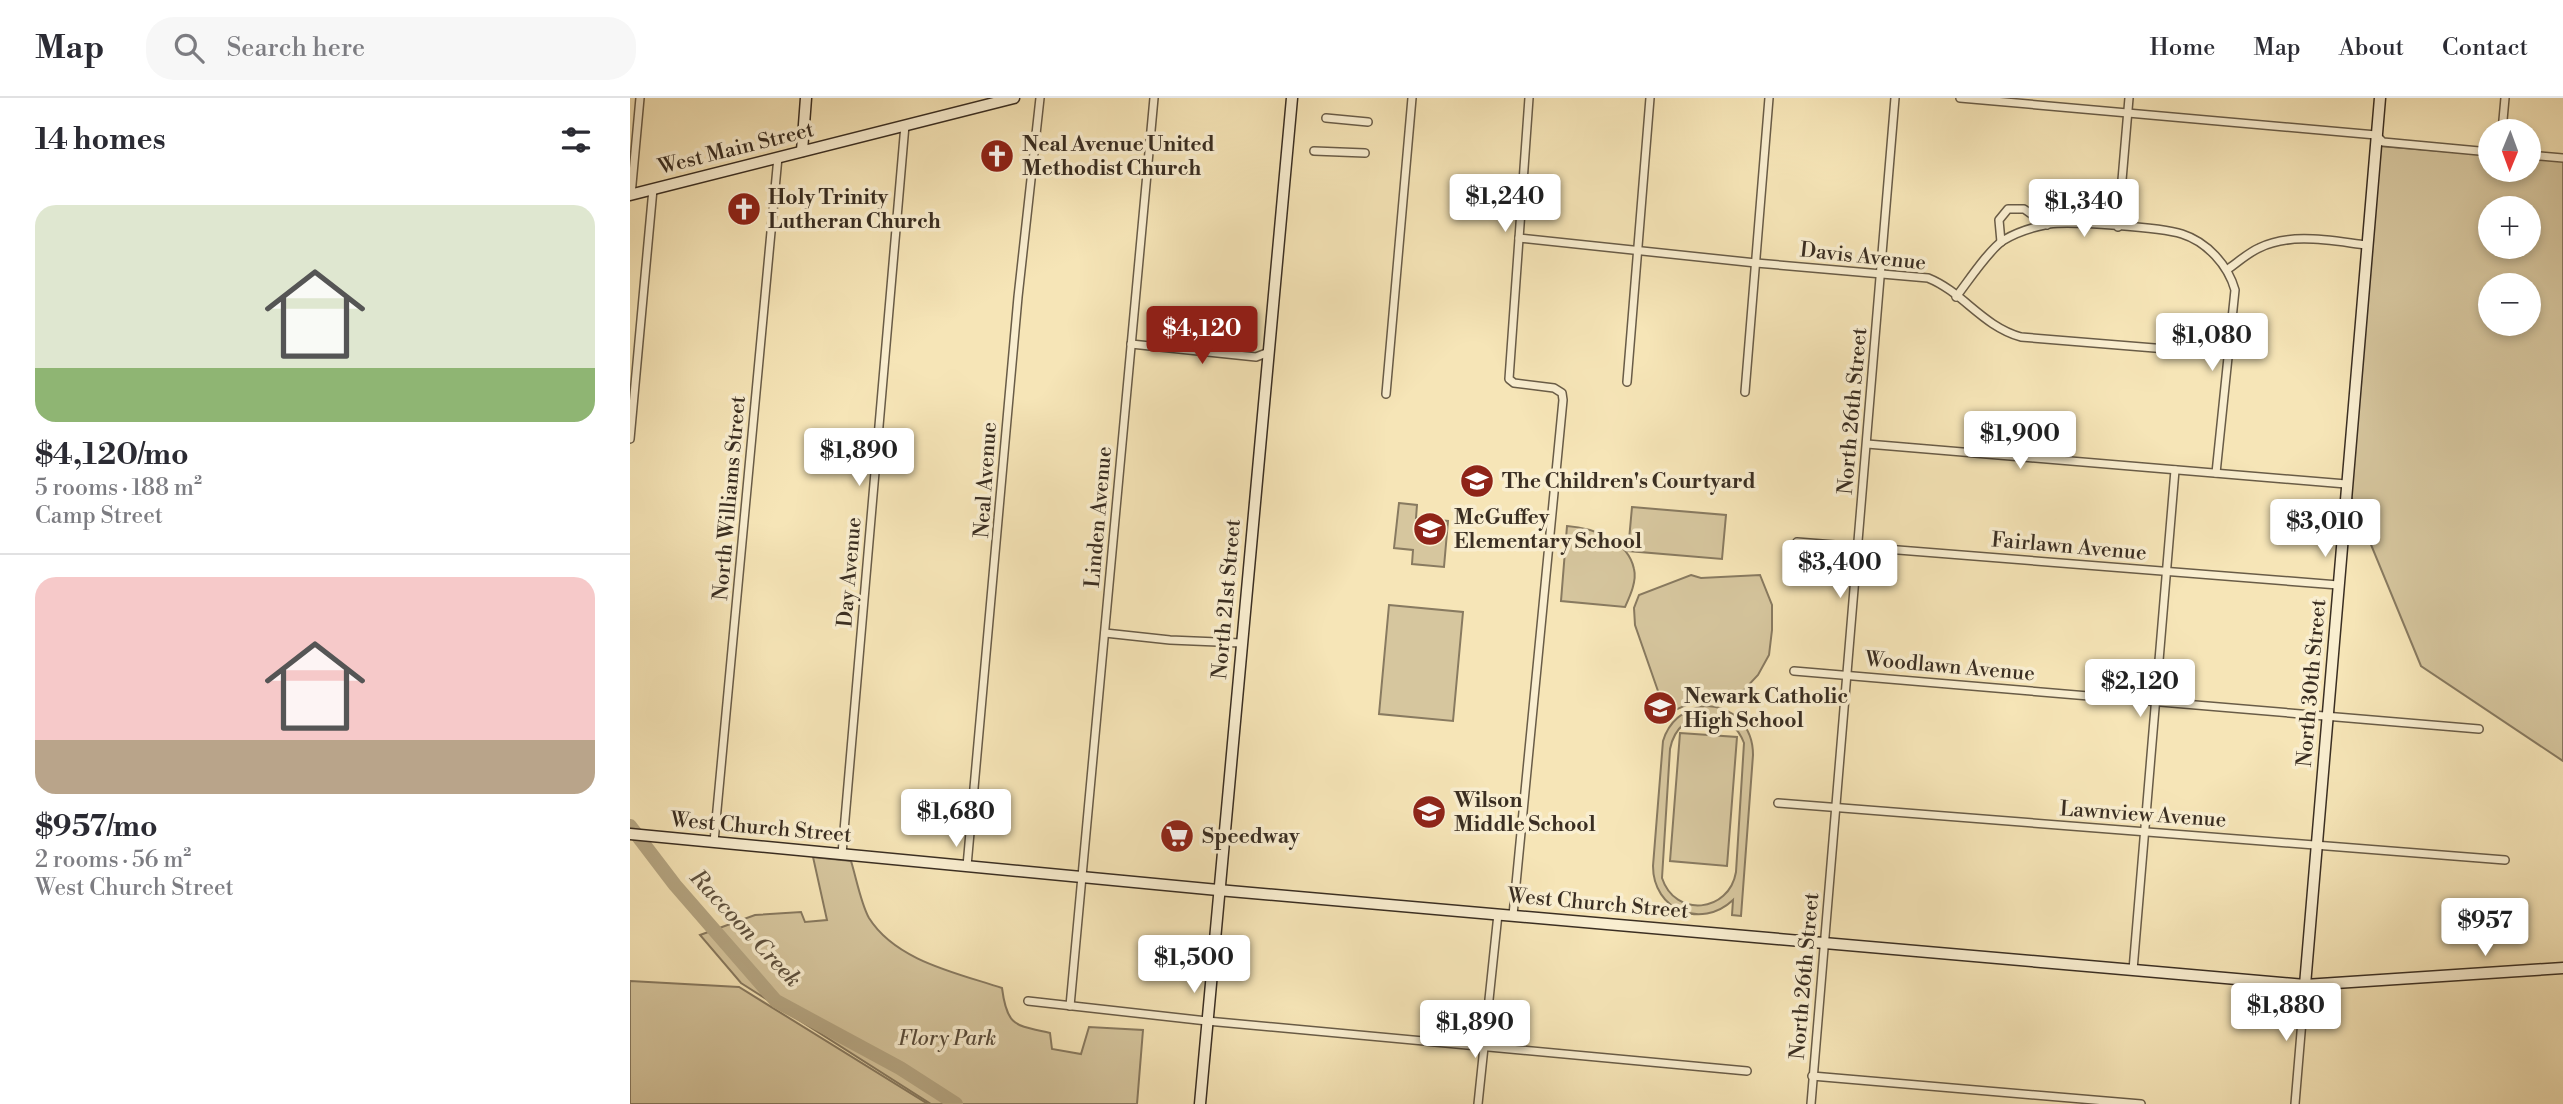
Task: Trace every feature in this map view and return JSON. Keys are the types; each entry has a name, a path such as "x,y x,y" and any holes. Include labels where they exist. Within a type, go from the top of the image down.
{"street":[{"path":"631,195 640,98"},
{"path":"802,150 806,98"},
{"name":"West Main Street","path":"631,195 1014,98"},
{"name":"Neal Avenue","path":"967,866 1018,297 1040,98"},
{"name":"Linden Avenue","path":"1070,1006 1154,98"},
{"name":"North 21st Street","path":"1200,1104 1292,98"},
{"path":"1386,394 1412,98"},
{"path":"1513,915 1562,393 1554,388 1514,383 1509,373 1529,98"},
{"path":"1627,382 1650,98"},
{"path":"1745,392 1769,98"},
{"name":"North 26th Street","path":"1811,1104 1895,98"},
{"path":"1961,98 2376,135 2383,142 2478,151"},
{"path":"2118,227 2129,98"},
{"name":"North 30th Street","path":"2295,1104 2380,98"},
{"path":"2503,119 2505,98"},
{"path":"1326,118 1368,122"},
{"name":"Day Avenue","path":"842,854 905,125"},
{"path":"1314,151 1365,153"},
{"name":"North Williams Street","path":"715,842 778,156"},
{"path":"2541,156 2563,158"},
{"path":"630,439 653,189"},
{"path":"2001,242 1999,220 2008,209 2024,209 2047,225"},
{"path":"1956,297 2001,242 2023,231 2047,225 2118,227 2182,233 2197,241 2228,269 2235,290 2216,473"},
{"name":"Davis Avenue","path":"1519,238 1928,278 1939,282 1991,324 2021,337 2228,354"},
{"path":"2228,269 2251,252 2274,242 2302,239 2367,245"},
{"path":"1131,344 1256,357 1269,352"},
{"path":"1867,444 2346,484"},
{"path":"2133,970 2175,470"},
{"name":"Fairlawn Avenue","path":"1797,542 2338,585"},
{"path":"1105,633 1170,640 1241,643"},
{"name":"Woodlawn Avenue","path":"1794,671 2479,729"},
{"name":"Lawnview Avenue","path":"1778,803 2505,860"},
{"name":"West Church Street","path":"630,834 1218,890 2305,985 2563,968"},
{"path":"1478,1104 1498,914"},
{"path":"1028,1001 1207,1021 1746,1071"},
{"path":"1812,1076 2141,1104"}],"green space":[{"path":"2379,146 2478,154 2478,182 2541,182 2541,159 2563,161 2563,761 2421,666 2346,484"},
{"path":"1399,503 1417,505 1416,518 1448,521 1444,567 1412,564 1413,550 1394,548"},
{"path":"1632,507 1726,515 1722,559 1628,551"},
{"path":"1567,526 1588,529 1608,537 1625,550 1635,578 1625,607 1561,601"},
{"path":"1691,575 1701,578 1760,575 1772,605 1769,655 1758,675 1744,690 1734,694 1705,697 1666,714 1635,625 1634,608 1639,595"},
{"path":"1389,605 1463,612 1453,721 1379,714"},
{"path":"1714,707 1732,714 1745,727 1752,745 1741,916 1732,915 1733,900 1707,914 1681,911 1661,894 1655,881 1653,866 1663,741 1673,722 1696,708","holes":["1716,716 1735,728 1744,743 1736,872 1731,886 1723,896 1701,905 1689,904 1678,900 1662,878 1670,749 1675,735 1689,720"]},
{"path":"1680,733 1737,737 1727,866 1670,861"},
{"name":"Flory Park","path":"813,857 851,861 866,912 881,933 895,945 929,964 1002,988 1010,1017 1021,1026 1050,1033 1052,1049 1081,1054 1089,1027 1143,1030 1137,1104 931,1104 741,983 700,935 755,915 801,912 805,922 827,920"},
{"path":"630,981 739,987 928,1104 630,1104"}],"waterway":[{"name":"Raccoon Creek","path":"630,826 675,885 776,1001 900,1068 956,1104"}],"place":[{"name":"Neal Avenue United Methodist Church","path":"997,156"},
{"name":"Holy Trinity Lutheran Church","path":"744,209"},
{"name":"The Children's Courtyard","path":"1477,481"},
{"name":"McGuffey Elementary School","path":"1430,529"},
{"name":"Newark Catholic High School","path":"1660,708"},
{"name":"Wilson Middle School","path":"1429,812"},
{"name":"Speedway","path":"1177,836"}]}
